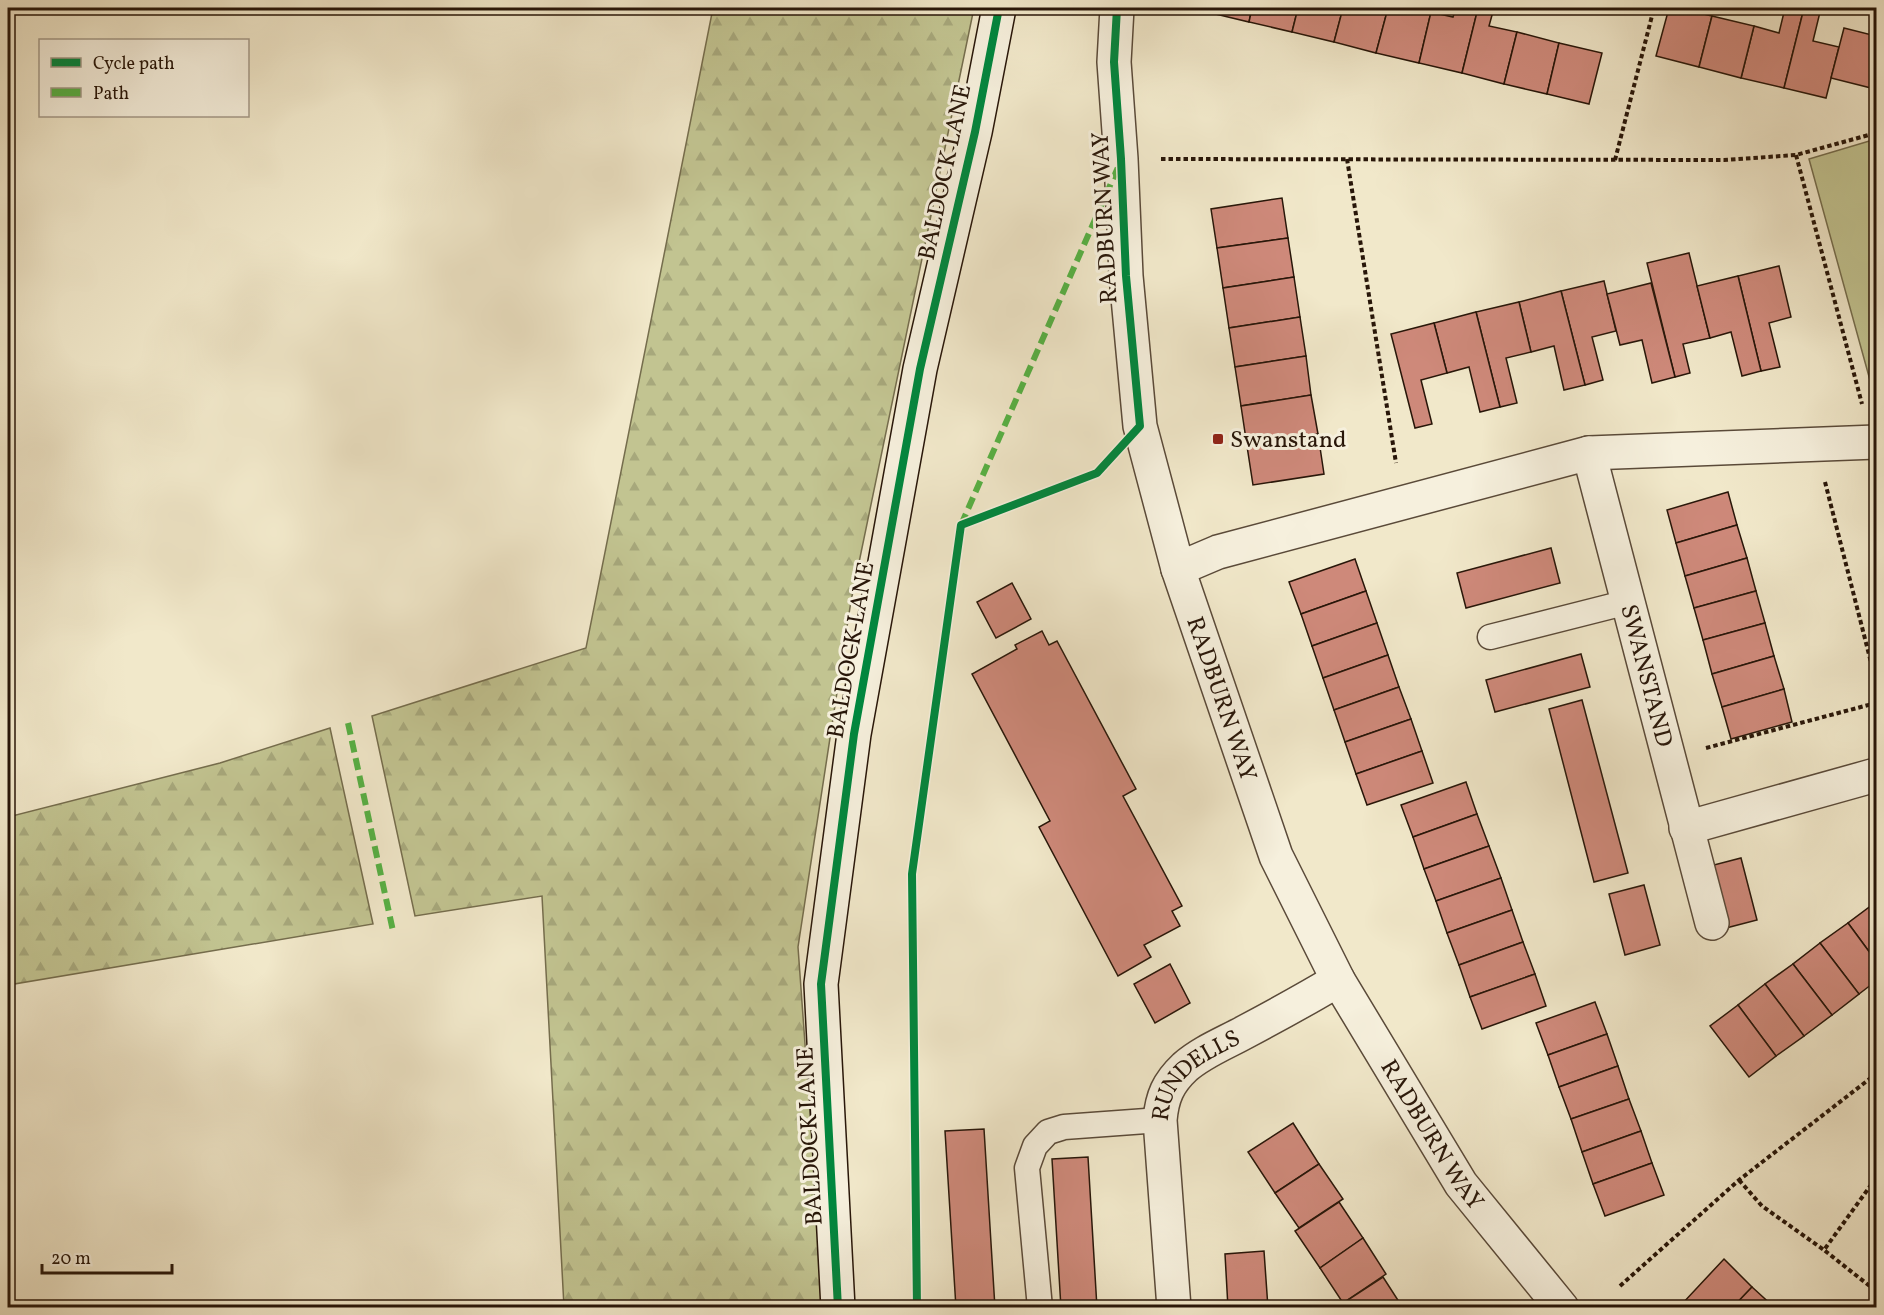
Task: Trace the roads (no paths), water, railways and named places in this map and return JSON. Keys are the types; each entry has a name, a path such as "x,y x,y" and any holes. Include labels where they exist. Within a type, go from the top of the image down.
{"street":[{"name":"BALDOCK LANE","path":"838,1308 821,984 854,734 916,393 975,132 999,8"},
{"name":"RADBURN WAY","path":"1117,8 1114,62 1121,159 1125,276 1140,426 1178,568 1276,856 1338,980 1461,1184 1562,1308"},
{"path":"1178,568 1218,552 1589,453 1874,442"},
{"name":"SWANSTAND","path":"1589,453 1712,923"},
{"path":"1686,828 1872,776"},
{"name":"RUNDELLS","path":"1174,1308 1160,1120 1161,1100 1185,1067 1338,980"}],"lane":[{"path":"1490,637 1628,602"},
{"path":"1040,1308 1027,1168 1035,1146 1048,1132 1064,1127 1160,1120"}],"place":[{"name":"Swanstand","path":"1218,439"}]}
